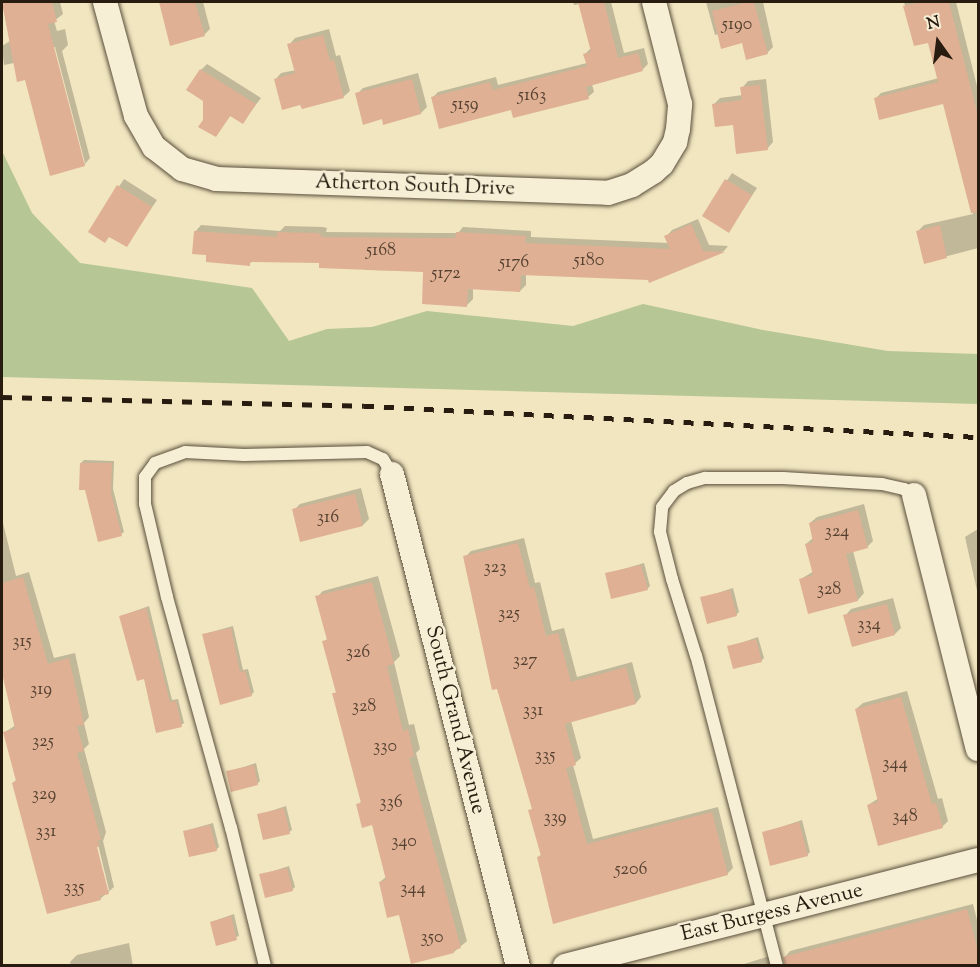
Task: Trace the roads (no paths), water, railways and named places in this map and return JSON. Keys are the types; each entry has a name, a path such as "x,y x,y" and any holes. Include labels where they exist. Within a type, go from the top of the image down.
{"street":[{"name":"Atherton South Drive","path":"105,2 136,116 154,147 182,169 216,179 608,193 632,185 658,168 675,142 680,104 654,2"},
{"name":"South Grand Avenue","path":"392,474 518,966"},
{"path":"914,495 978,748"},
{"name":"East Burgess Avenue","path":"565,966 978,860"}],"lane":[{"path":"265,966 231,828 167,597 146,504 145,477 155,463 185,452 244,455 367,452 383,459 392,474"},
{"path":"777,966 660,532 662,507 674,491 687,483 705,478 783,478 882,484 904,489 914,495"}],"railway":[{"path":"2,397 364,406 978,437"}]}
